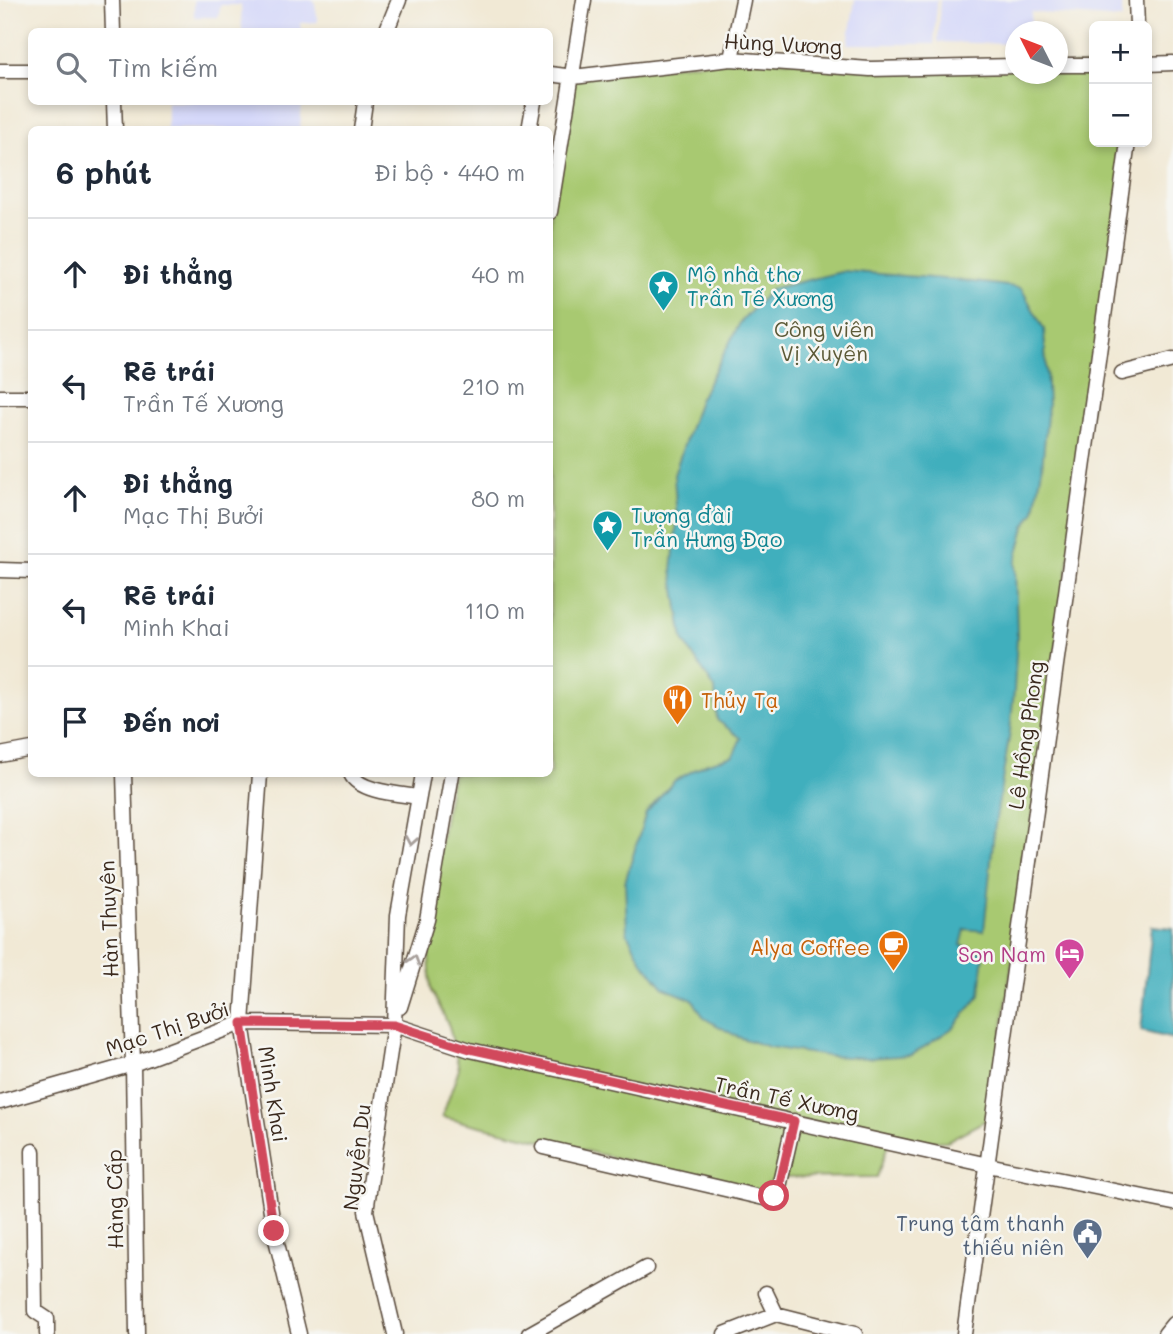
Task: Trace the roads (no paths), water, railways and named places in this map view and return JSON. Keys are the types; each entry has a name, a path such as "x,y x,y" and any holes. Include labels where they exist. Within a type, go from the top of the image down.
{"street":[{"path":"112,0 113,28"},
{"path":"388,28 398,0"},
{"path":"553,194 584,0"},
{"path":"731,59 743,0"},
{"path":"1136,0 1137,21"},
{"name":"Hùng Vương","path":"553,74 573,77 731,59 870,69 1005,66"},
{"path":"1152,64 1173,63"},
{"path":"1068,65 1089,65"},
{"path":"0,71 28,71"},
{"path":"114,105 114,126"},
{"path":"361,126 364,105"},
{"path":"530,126 533,105"},
{"name":"Lê Hồng Phong","path":"964,1334 1127,147"},
{"path":"1122,373 1173,360"},
{"path":"0,397 28,397"},
{"path":"0,570 28,571"},
{"path":"0,755 28,750"},
{"name":"Hàn Thuyên","path":"124,777 133,1064"},
{"name":"Minh Khai","path":"260,777 242,1023 274,1231 299,1334"},
{"path":"353,777 363,786 419,797"},
{"name":"Nguyễn Du","path":"395,1334 366,1211 394,1025 398,915 422,777"},
{"name":"Nguyễn Du","path":"394,1025 426,920 451,777"},
{"name":"Mạc Thị Bưởi","path":"0,1102 133,1064 242,1023 394,1025"},
{"name":"Trần Tế Xương","path":"394,1025 470,1049 988,1165 1173,1203"},
{"name":"Hàng Cấp","path":"133,1064 137,1334"},
{"path":"543,1147 764,1198 774,1196 779,1187 794,1121"},
{"path":"33,1151 35,1311 47,1320 47,1334"},
{"path":"528,1334 646,1268"},
{"path":"766,1293 776,1314"},
{"path":"725,1334 776,1314 855,1334"},
{"path":"1165,1334 1173,1324"}],"water":[{"path":"845,271 1021,288 1044,329 1048,405 1035,511 1025,527 1015,564 1017,637 1014,691 994,831 984,931 965,929 961,945 984,953 980,995 954,1027 912,1055 870,1058 827,1056 769,1047 738,1037 704,1018 693,1000 664,988 642,961 627,933 625,882 646,813 674,781 707,763 733,756 741,738 717,720 715,689 683,640 672,570 677,521 674,475 699,400 740,323 771,289"},
{"path":"1152,926 1173,928 1173,1039 1141,1031"}],"place":[{"name":"Mộ nhà thơ Trần Tế Xương","path":"664,312"},
{"name":"Tượng đài Trần Hưng Đạo","path":"608,553"},
{"name":"Thủy Tạ","path":"678,726"},
{"name":"Alya Coffee","path":"893,973"},
{"name":"Son Nam","path":"1069,980"},
{"name":"Trung tâm thanh thiếu niên","path":"1087,1261"}],"park label":[{"name":"Công viên Vị Xuyên","path":"824,340"}]}
